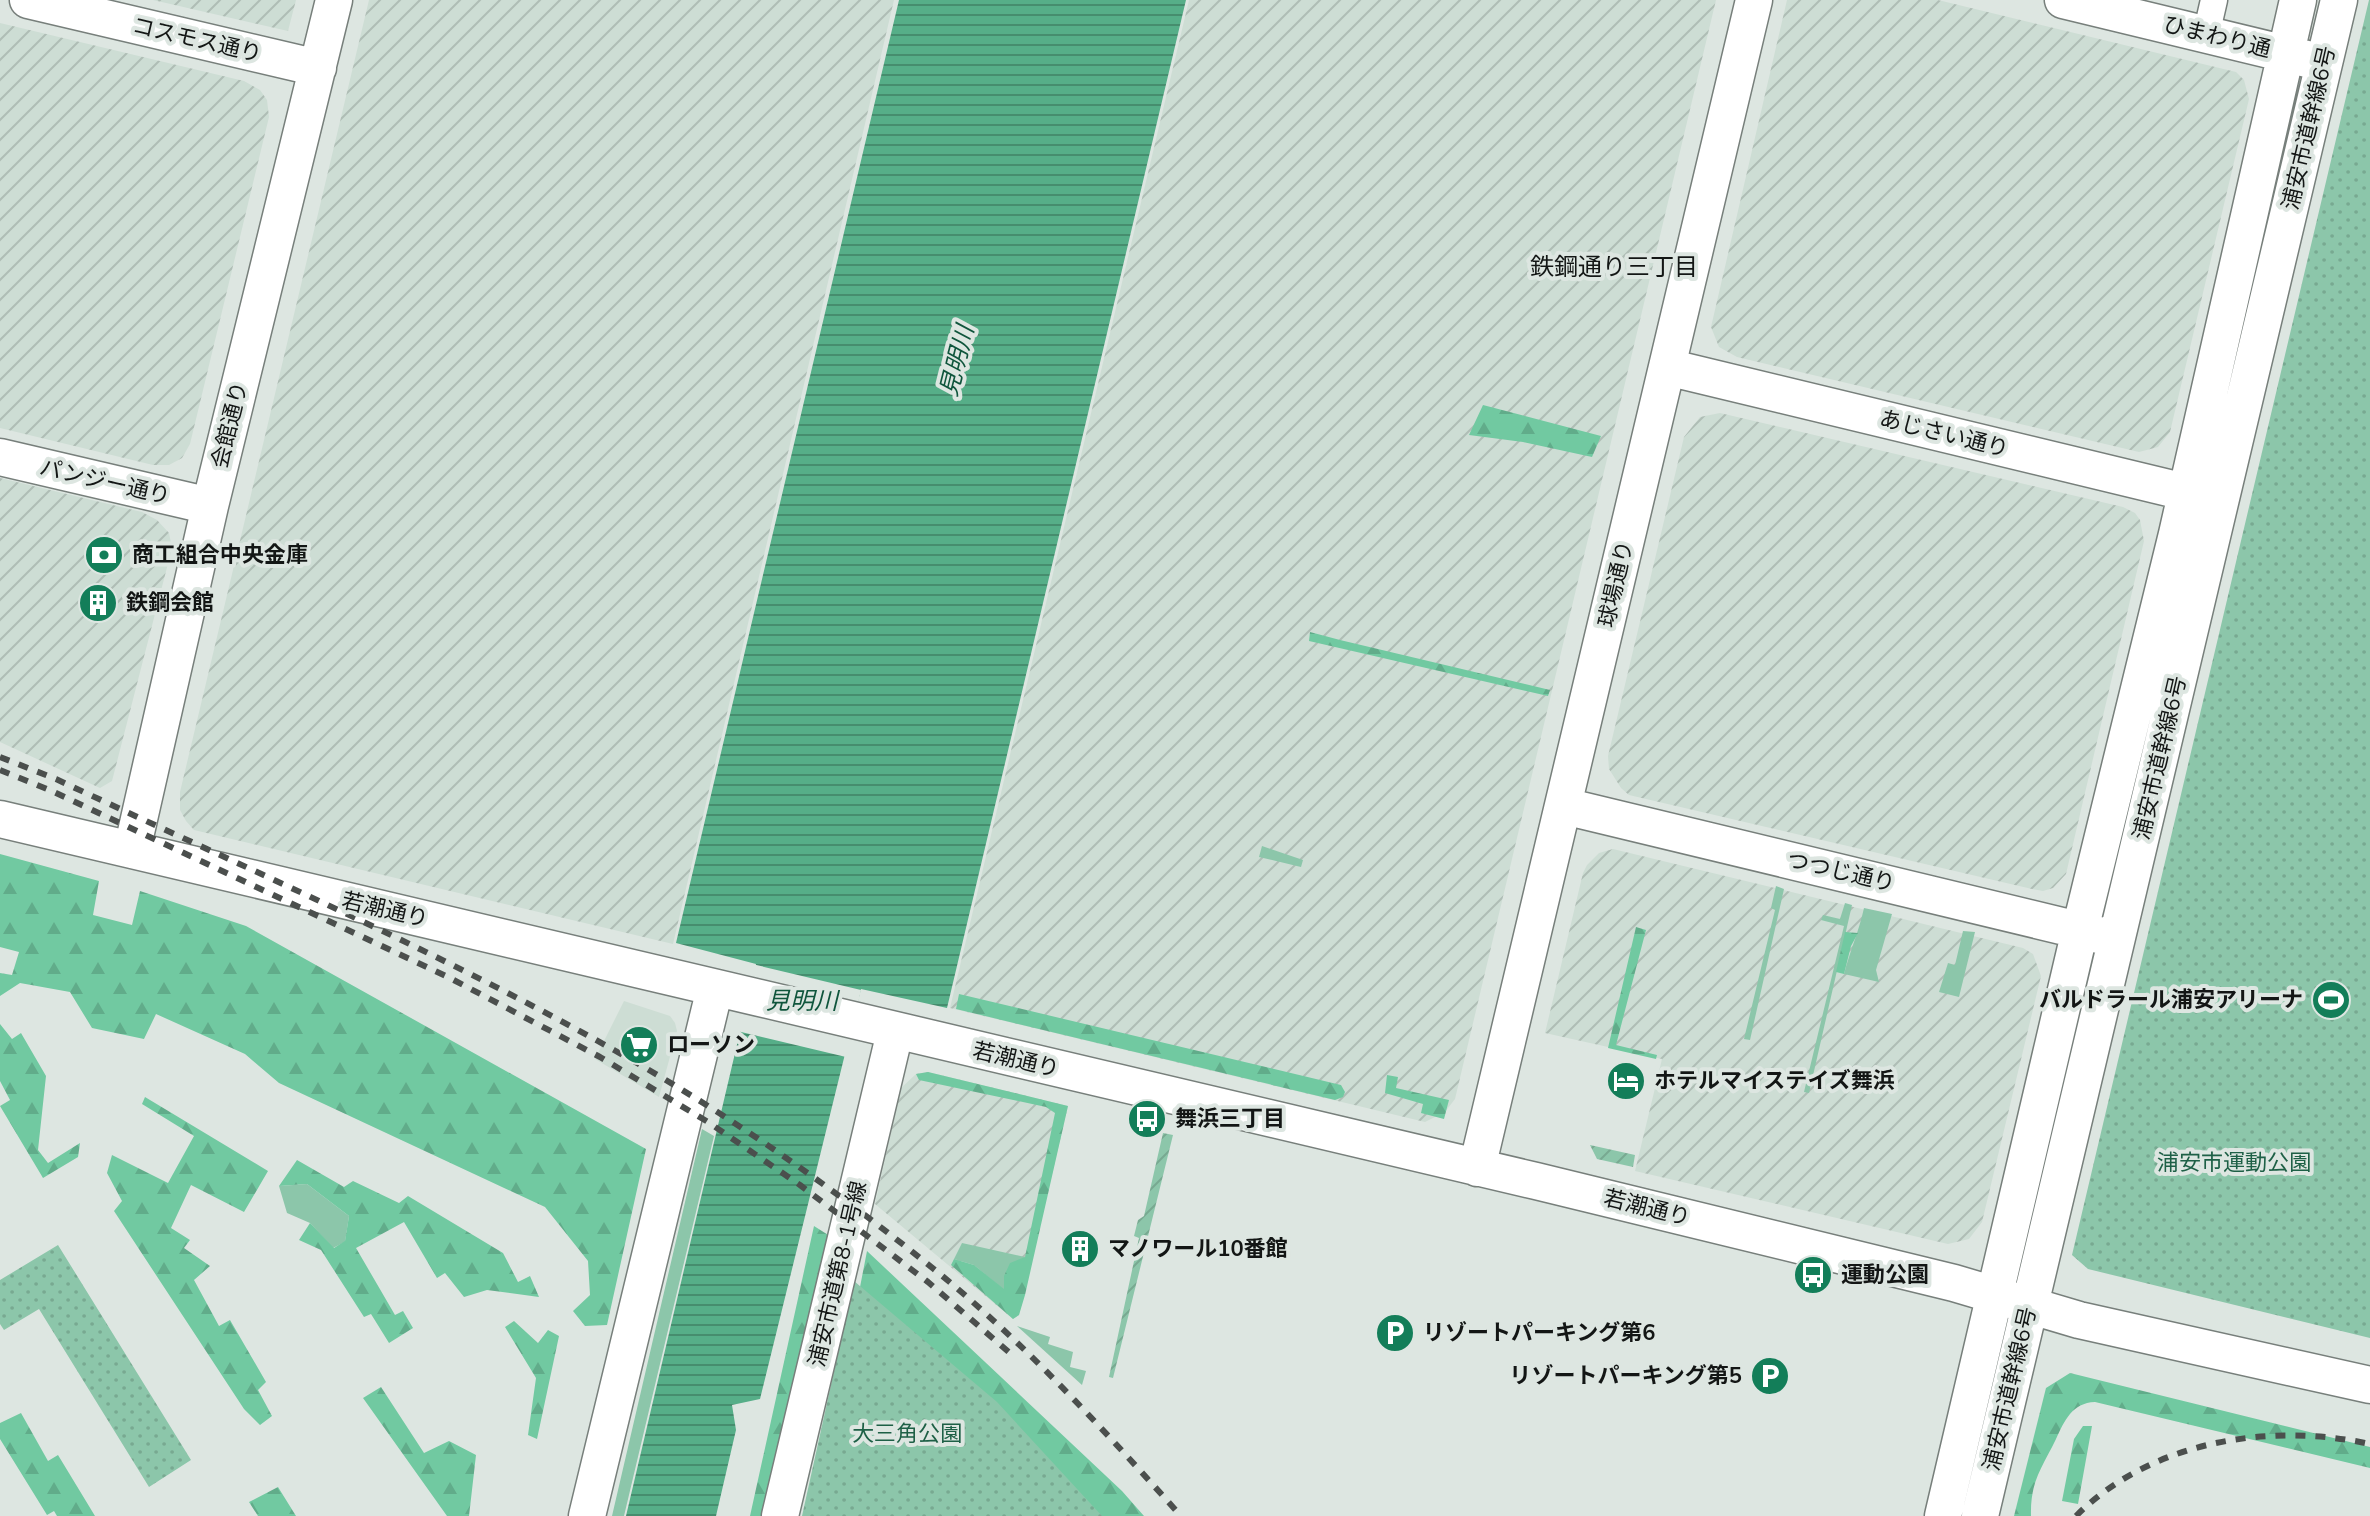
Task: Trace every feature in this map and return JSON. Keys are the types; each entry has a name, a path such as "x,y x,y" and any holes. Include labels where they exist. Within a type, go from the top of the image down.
{"street":[{"name":"コスモス通り","path":"28,0 318,68"},
{"name":"会館通り","path":"132,850 210,506 334,0"},
{"name":"球場通り","path":"1477,1168 1754,0"},
{"name":"ひまわり通","path":"2063,0 2324,63"},
{"path":"2206,35 2214,0"},
{"name":"浦安市道幹線6号","path":"1943,1516 2298,0"},
{"name":"浦安市道幹線6号","path":"1980,1516 2339,0"},
{"name":"あじさい通り","path":"1667,367 2221,500"},
{"name":"パンジー通り","path":"0,457 210,506"},
{"name":"つつじ通り","path":"1564,806 2118,939"},
{"name":"若潮通り","path":"0,819 1477,1168 1954,1283 2030,1307 2370,1385"},
{"path":"587,1516 728,992"},
{"name":"浦安市道第8-1号線","path":"780,1516 895,1032"}],"shaded area":[{"path":"153,0 296,0 288,31"},
{"path":"369,0 894,0 673,944 194,830 180,810 180,792"},
{"path":"1189,0 1716,0 1455,1099 1445,1112 1425,1122 950,1008"},
{"path":"1787,0 1938,0 2236,72 2244,80 2249,99 2170,432 2158,447 2139,452 1737,357 1719,347 1711,327"},
{"path":"0,23 244,81 260,90 267,100 269,117 190,444 182,458 169,465 153,465 0,428"},
{"path":"1720,413 2123,507 2135,513 2140,520 2144,541 2066,874 2053,888 2043,891 2032,889 1629,795 1621,788 1609,769 1608,756 1684,437 1700,417"},
{"path":"0,478 142,512 157,520 169,533 172,548 112,781 100,788 0,742"},
{"path":"1613,849 2023,948 2033,954 2041,976 1982,1222 1969,1239 1948,1244 1635,1171 1662,1059 1545,1033 1583,873 1599,853"},
{"path":"624,1001 670,1016 675,1023 677,1031 659,1097 595,1059"},
{"path":"928,1072 1068,1106 1019,1315 1013,1319 875,1204 901,1088 916,1074"}],"green space":[{"name":"浦安市運動公園","path":"2369,0 2370,1338 2088,1269 2072,1255"},
{"path":"1483,405 1601,436 1592,457 1523,442 1469,435"},
{"path":"1310,632 1550,690 1548,696 1309,641"},
{"path":"1262,846 1303,860 1301,867 1259,857"},
{"path":"0,854 99,881 93,915 132,925 140,891 246,926 646,1149 607,1325 585,1326 573,1311 590,1295 588,1261 545,1207 279,1083 245,1054 156,1014 144,1039 92,1028 70,992 20,983 0,996 0,973 12,975 19,952 0,947"},
{"path":"1776,886 1784,889 1750,1040 1744,1039 1775,910 1771,908"},
{"path":"1845,903 1852,905 1809,1093 1804,1092 1844,926 1821,920 1823,915 1840,919"},
{"path":"1864,908 1892,914 1876,970 1879,982 1844,974"},
{"path":"1636,927 1646,930 1616,1045 1657,1055 1656,1059 1608,1048"},
{"path":"1963,931 1975,932 1959,997 1939,992 1948,963 1955,965"},
{"path":"1845,932 1858,933 1851,946 1844,974 1836,972"},
{"path":"959,994 1341,1085 1345,1092 1343,1097 1335,1100 956,1009"},
{"path":"0,1024 12,1039 21,1033 46,1076 38,1150 48,1163 80,1143 78,1157 43,1178 0,1106 10,1100 0,1081"},
{"path":"928,1072 1068,1106 1025,1295 1019,1315 1013,1319 951,1265 954,1259 974,1265 1004,1289 1004,1276 1010,1263 1025,1257 1055,1113 1046,1107 919,1080 916,1074"},
{"path":"1387,1075 1398,1077 1396,1088 1449,1100 1444,1119 1421,1113 1423,1104 1385,1093"},
{"path":"145,1097 268,1171 244,1212 191,1185 171,1228 190,1240 184,1248 210,1266 194,1280 219,1326 230,1320 266,1382 258,1390 272,1416 260,1425 244,1409 114,1211 122,1201 107,1173 112,1155 168,1183 194,1136 142,1104"},
{"path":"702,1129 714,1136 624,1516 612,1516"},
{"path":"1163,1133 1173,1135 1113,1378 1109,1377 1139,1238 1134,1236 1138,1220 1144,1216"},
{"path":"1590,1145 1635,1155 1633,1167 1597,1159"},
{"path":"297,1160 344,1187 353,1181 399,1203 408,1196 503,1253 518,1282 530,1276 539,1297 487,1290 464,1297 445,1273 437,1278 404,1222 356,1248 395,1315 403,1311 413,1328 389,1343 371,1314 364,1317 321,1250 299,1240 310,1223 334,1248 345,1241 349,1216 307,1184 279,1186"},
{"path":"307,1184 349,1216 345,1242 333,1248 310,1223 287,1213 279,1186"},
{"path":"814,1226 833,1238 767,1516 750,1516"},
{"path":"962,1243 1025,1257 1004,1290 974,1265 954,1259"},
{"path":"58,1245 191,1460 149,1487 39,1309 4,1330 0,1324 0,1280"},
{"path":"867,1251 1122,1491 1144,1516 1007,1516 841,1385"},
{"name":"大三角公園","path":"854,1281 997,1402 1102,1516 802,1516"},
{"path":"514,1321 538,1343 548,1330 559,1336 537,1439 528,1435 536,1378 505,1327"},
{"path":"1017,1326 1050,1337 1048,1344 1073,1352 1070,1367 1086,1371 1082,1385"},
{"path":"2070,1373 2370,1447 2370,1468 2095,1402 2087,1403 2070,1414 2042,1467 2035,1484 2031,1516 2014,1516 2046,1388"},
{"path":"381,1387 424,1453 449,1441 476,1455 469,1516 447,1516 363,1398"},
{"path":"21,1413 48,1461 58,1455 95,1516 57,1516 54,1511 47,1515 0,1439 0,1423"},
{"path":"2083,1426 2092,1426 2078,1504 2062,1501 2074,1439"},
{"path":"278,1487 296,1516 258,1516 249,1502"}],"water":[{"name":"見明川","path":"899,0 1186,0 947,1008 861,989 760,1399 732,1405 736,1430 716,1516 626,1516 756,964 676,943"}],"pier":[{"path":"752,964 861,990 846,1057 737,1031"}],"railway":[{"path":"0,757 56,779 477,977 614,1050 739,1126 859,1210 1001,1327 1063,1388 1181,1516"},
{"path":"0,770 52,791 448,977 600,1057 708,1122 800,1185 928,1282 1011,1354"},
{"path":"2076,1516 2106,1490 2139,1470 2175,1454 2213,1444 2252,1437 2292,1435 2370,1444"}],"place":[{"name":"商工組合中央金庫","path":"104,555"},
{"name":"鉄鋼会館","path":"98,603"},
{"name":"バルドラール浦安アリーナ","path":"2331,1000"},
{"name":"ローソン","path":"639,1045"},
{"name":"ホテルマイステイズ舞浜","path":"1626,1081"},
{"name":"舞浜三丁目","path":"1147,1119"},
{"name":"マノワール10番館","path":"1080,1249"},
{"name":"運動公園","path":"1813,1275"},
{"name":"リゾートパーキング第6","path":"1395,1333"},
{"name":"リゾートパーキング第5","path":"1770,1376"}],"district":[{"name":"鉄鋼通り三丁目","path":"1614,267"}]}
